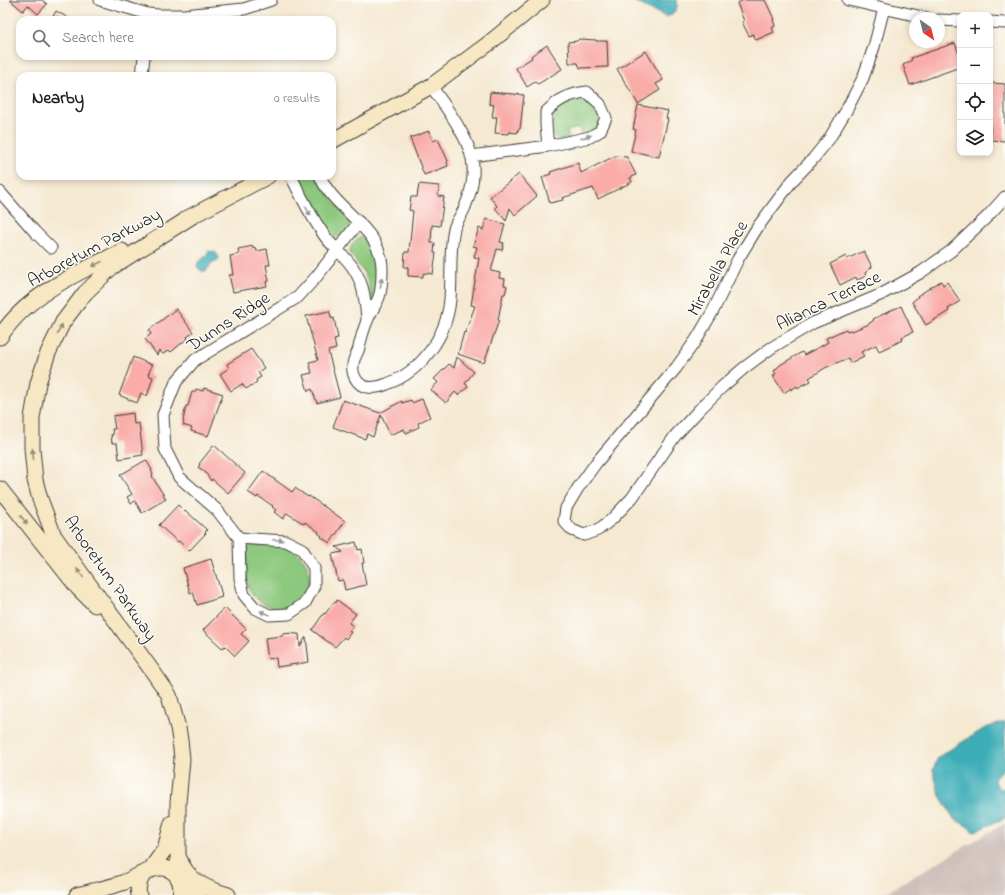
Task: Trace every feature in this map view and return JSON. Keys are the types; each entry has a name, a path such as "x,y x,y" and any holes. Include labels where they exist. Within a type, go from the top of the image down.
{"street":[{"path":"100,0 145,16"},
{"path":"153,16 184,15 244,9 271,0"},
{"path":"336,139 431,86 488,44 542,0"},
{"path":"848,0 909,14"},
{"name":"Mirabella Place","path":"572,530 564,521 566,508 578,488 596,462 676,368 703,329 738,259 757,228 792,181 813,159 829,139 846,112 863,78 874,47 884,8"},
{"path":"945,20 957,21"},
{"path":"993,22 1005,23"},
{"path":"142,72 144,60"},
{"path":"322,180 333,197 359,222 375,242 380,254 382,268 379,297 367,319 353,365 354,375 359,383 369,387 378,387 399,378 418,365 433,346 446,323 449,312 451,247 454,227 465,207 471,187 473,165 468,146 461,130 431,86"},
{"path":"471,156 548,146 590,137 600,131 606,118 600,104 587,92 573,94 556,102 546,112 548,146"},
{"name":"Arboretum Parkway","path":"0,337 9,323 18,314 46,291 118,253 194,216 261,180"},
{"path":"293,180 307,210 326,237 352,267 363,286 367,319"},
{"path":"0,192 51,248"},
{"name":"Alianca Terrace","path":"572,530 584,535 598,530 612,519 632,498 675,436 722,387 750,364 771,348 813,323 880,295 920,273 951,251 988,216 1005,197"},
{"name":"Arboretum Parkway","path":"179,885 178,803 182,759 178,728 168,695 153,672 54,536 40,499 36,480 32,448 32,418 38,383 48,353 63,322 85,293 112,267 194,216"},
{"name":"Dunns Ridge","path":"239,538 217,510 179,477 165,449 163,415 176,382 196,360 298,297 317,276 359,222"},
{"name":"Arboretum Parkway","path":"0,489 78,588 101,611 153,672"},
{"path":"239,538 286,540 302,549 314,568 314,586 305,603 289,614 269,615 255,608 244,595 240,578 239,538"},
{"name":"Arboretum Parkway","path":"147,872 165,849 178,803"},
{"path":"178,854 186,873 194,880 210,889 228,895"},
{"path":"76,895 123,883 157,868 164,868 175,873 179,885 198,895"},
{"path":"139,895 138,886 140,880 147,872"}],"shaded area":[{"path":"1005,823 1005,895 882,895"}],"green space":[{"path":"582,100 592,103 596,109 601,119 598,127 581,136 579,128 567,131 569,139 558,140 554,134 554,114 561,107"},
{"path":"302,180 318,180 350,222 348,229 343,235 335,237 331,233 305,189"},
{"path":"361,237 366,238 376,255 378,287 372,301 369,285 364,273 350,253 353,243"},
{"path":"253,545 287,546 294,550 303,559 309,572 308,586 301,599 295,604 288,607 275,608 263,603 253,595 247,583 246,564 248,547"}],"water":[{"path":"631,0 677,0 677,6 672,14 666,17"},
{"path":"209,251 215,252 219,257 219,260 212,263 206,271 201,271 197,267 198,262 204,258"},
{"path":"1005,722 1005,767 994,779 998,788 1005,789 1005,818 973,832 969,827 954,819 939,794 933,770 938,757 985,728"}],"building":[{"path":"10,0 42,0 47,4 38,14 28,5 23,11"},
{"path":"744,0 765,0 774,19 775,26 772,28 774,32 756,40 753,34 749,36 742,22 744,21 737,3"},
{"path":"56,11 65,16 53,16"},
{"path":"579,39 607,41 608,67 580,68 578,63 569,63 568,42 577,41"},
{"path":"955,43 957,49 957,68 910,85 903,65 912,60 911,58 940,48 945,48 945,46"},
{"path":"547,45 562,69 538,84 535,82 527,87 516,68 532,58 531,56"},
{"path":"646,51 663,80 656,84 660,90 638,104 617,69"},
{"path":"993,83 1005,84 1005,141 993,140"},
{"path":"490,92 524,95 520,129 518,129 517,133 495,133 497,117 492,117 494,105 489,104"},
{"path":"638,105 668,111 666,118 668,119 659,157 631,151 636,130 633,129"},
{"path":"429,131 433,141 438,139 448,161 448,166 424,175 410,138"},
{"path":"615,156 627,157 636,175 630,178 632,182 598,199 593,188 562,198 563,200 550,203 542,177 551,174 550,172 578,163 581,173"},
{"path":"519,174 537,196 515,215 510,208 506,221 495,208 497,206 490,197"},
{"path":"419,184 439,186 438,196 444,197 440,226 432,225 431,243 435,243 434,253 436,253 433,274 423,273 423,277 408,276 408,267 404,267 405,252 409,252 413,211 409,210 411,197 417,197"},
{"path":"486,219 505,224 500,242 504,243 502,250 497,249 491,271 500,273 499,278 505,279 504,285 507,286 505,294 503,294 499,320 484,363 458,354 464,332 465,333 475,306 471,305 479,258 474,257 477,247 473,246 479,228 483,230"},
{"path":"253,246 253,249 256,248 257,251 267,249 270,265 266,265 269,281 266,282 267,286 233,292 229,275 233,275 230,256 239,254 238,249"},
{"path":"864,251 872,267 865,273 866,276 857,280 856,277 840,285 830,264 846,256 847,259"},
{"path":"941,281 943,285 947,282 960,301 948,309 949,311 926,325 912,302 918,297 917,296"},
{"path":"901,306 913,332 902,337 903,340 879,351 876,345 861,352 864,356 850,363 848,358 825,368 809,378 811,381 798,388 797,386 791,390 791,388 784,393 773,376 776,374 774,371 780,365 802,352 804,355 825,344 828,342 826,338 846,329 847,331 852,331 867,325 874,320 873,319"},
{"path":"176,309 193,332 171,352 169,350 163,354 159,350 157,355 145,339 151,334 149,330"},
{"path":"329,311 332,319 334,318 338,338 334,339 336,349 328,351 340,397 317,403 312,389 308,391 303,375 312,373 309,362 318,360 306,316"},
{"path":"251,349 264,368 258,372 261,377 256,380 257,382 246,389 242,384 231,391 220,374 229,368 227,364"},
{"path":"133,357 152,365 148,375 153,377 147,396 141,393 137,403 119,395"},
{"path":"457,357 474,372 465,383 468,387 458,395 455,392 446,403 431,390 438,382 434,379 449,364 454,368"},
{"path":"204,388 223,394 208,436 191,431 192,428 183,425 186,406 188,406 192,392 195,392 196,389 203,391"},
{"path":"422,399 430,417 418,423 419,427 406,433 404,429 390,435 381,415 373,437 367,434 365,439 333,427 343,400 380,413 402,401 402,403 411,400 412,403"},
{"path":"133,413 134,424 139,423 143,455 119,459 117,443 112,443 112,429 115,429 113,416"},
{"path":"214,445 245,473 228,493 212,479 211,481 205,472 198,467"},
{"path":"146,460 152,470 153,478 166,499 142,513 135,501 131,504 127,497 132,494 120,475"},
{"path":"263,471 292,492 295,488 345,521 330,543 321,537 322,536 318,533 319,532 305,522 304,524 287,513 283,519 274,512 276,510 272,507 273,506 258,496 257,498 248,492"},
{"path":"178,505 207,530 189,551 159,525"},
{"path":"356,542 358,550 362,549 364,563 362,563 366,585 345,590 343,580 338,581 332,554 343,552 336,547"},
{"path":"211,559 222,597 197,605 193,592 190,593 183,568"},
{"path":"337,600 356,614 349,623 353,626 349,631 351,632 346,639 344,637 335,647 312,630 324,613 325,614 334,602 336,603"},
{"path":"225,608 246,629 241,634 249,641 235,656 225,646 222,648 203,630"},
{"path":"294,633 299,634 300,646 306,637 309,662 277,667 276,658 268,659 265,638"}]}
